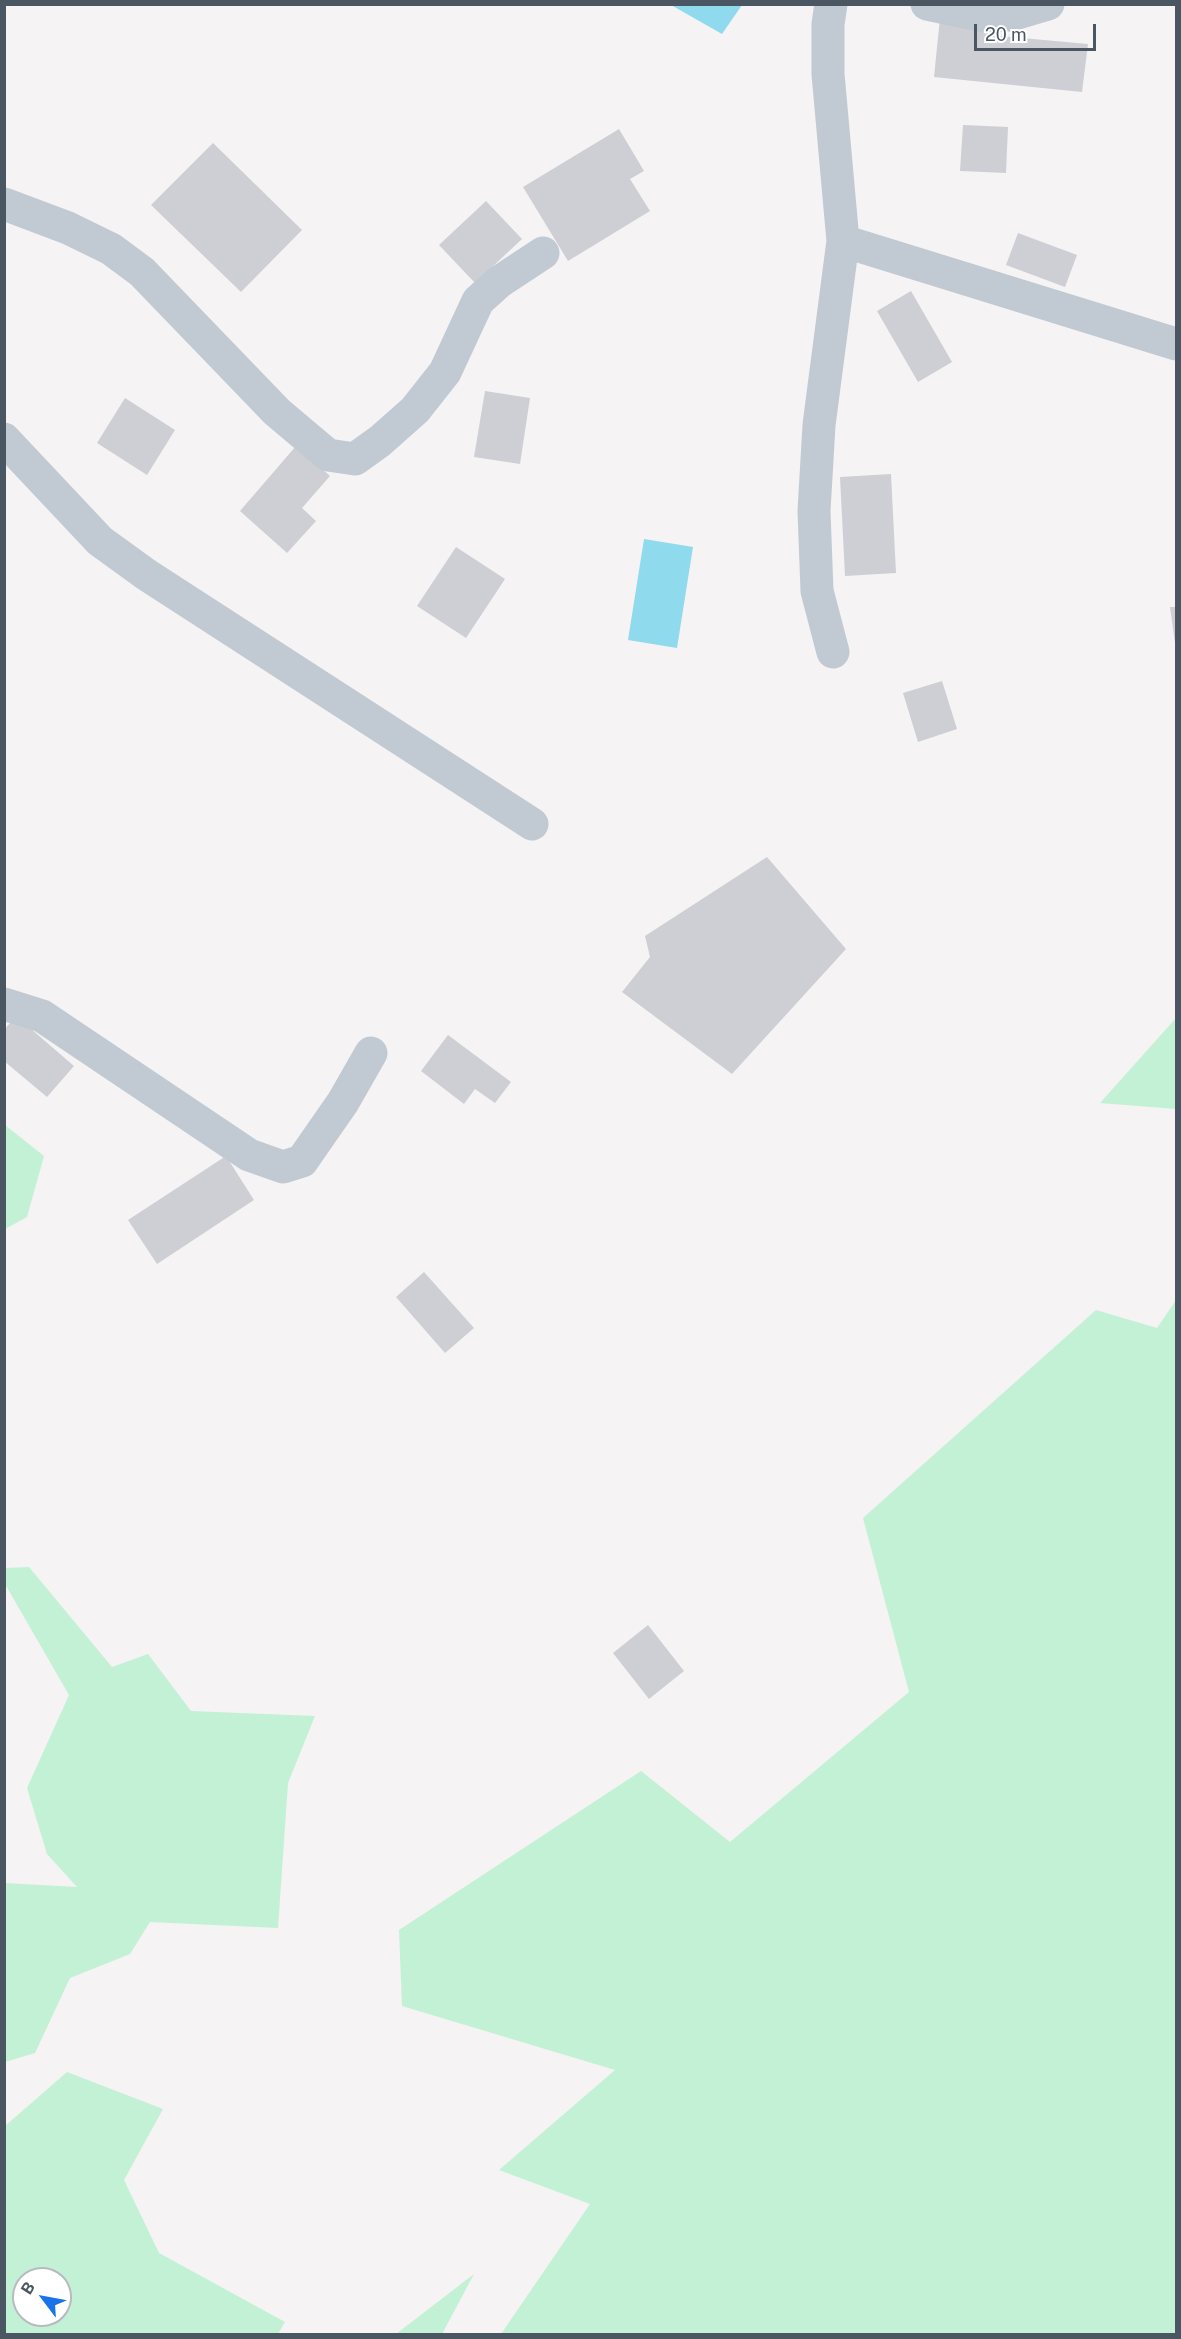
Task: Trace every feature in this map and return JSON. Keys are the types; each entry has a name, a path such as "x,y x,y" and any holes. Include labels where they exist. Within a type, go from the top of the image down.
{"street":[{"path":"831,4 828,24 828,74 843,241 819,425 814,511 817,591 833,652"},
{"path":"927,4 984,16 1011,15 1048,4"},
{"path":"4,204 76,232 111,249 142,272 277,412 328,455 355,459 380,441 415,410 445,372 478,301 499,282 543,253"},
{"path":"843,241 1176,344"},
{"path":"4,439 100,541 532,824"},
{"path":"4,1004 42,1016 249,1155 283,1167 302,1161 343,1102 371,1053"}],"green space":[{"path":"1176,1018 1176,1109 1100,1103"},
{"path":"5,1125 44,1156 27,1217 5,1229"},
{"path":"1176,1300 1176,2334 501,2334 590,2204 499,2170 615,2070 402,2006 399,1930 641,1771 730,1842 909,1692 863,1518 1096,1310 1157,1328"},
{"path":"29,1567 112,1667 148,1654 191,1711 315,1716 288,1783 278,1928 150,1922 130,1954 70,1978 35,2053 5,2062 5,1883 77,1887 47,1854 27,1788 69,1695 5,1584 5,1568"},
{"path":"67,2072 163,2109 124,2180 159,2253 285,2322 278,2334 5,2334 5,2126"},
{"path":"474,2274 442,2334 396,2334"}],"water":[{"path":"671,5 742,5 722,34"},
{"path":"644,539 693,547 677,648 628,640"}],"building":[{"path":"940,18 1001,24 1000,36 1088,44 1082,92 934,77"},
{"path":"963,125 1008,127 1006,173 960,171"},
{"path":"619,129 644,171 630,179 650,211 568,261 523,187"},
{"path":"213,143 302,230 241,292 151,205"},
{"path":"486,201 522,239 475,283 439,245"},
{"path":"1018,233 1077,255 1065,287 1006,265"},
{"path":"911,291 952,362 918,382 877,311"},
{"path":"485,391 530,398 520,464 474,457"},
{"path":"125,398 175,430 147,475 97,443"},
{"path":"296,446 330,476 302,508 316,521 287,553 240,511"},
{"path":"891,474 896,573 845,576 840,477"},
{"path":"456,547 505,579 466,638 417,606"},
{"path":"1170,607 1176,607 1176,643 1175,643"},
{"path":"942,681 957,729 918,742 903,693"},
{"path":"767,857 846,949 732,1074 622,992 650,957 645,936"},
{"path":"16,1016 74,1066 47,1097 4,1061 4,1030"},
{"path":"448,1035 511,1082 495,1103 475,1089 464,1104 421,1071"},
{"path":"226,1156 254,1200 157,1264 128,1220"},
{"path":"424,1272 474,1328 445,1353 396,1297"},
{"path":"648,1625 684,1671 649,1699 613,1653"}]}
